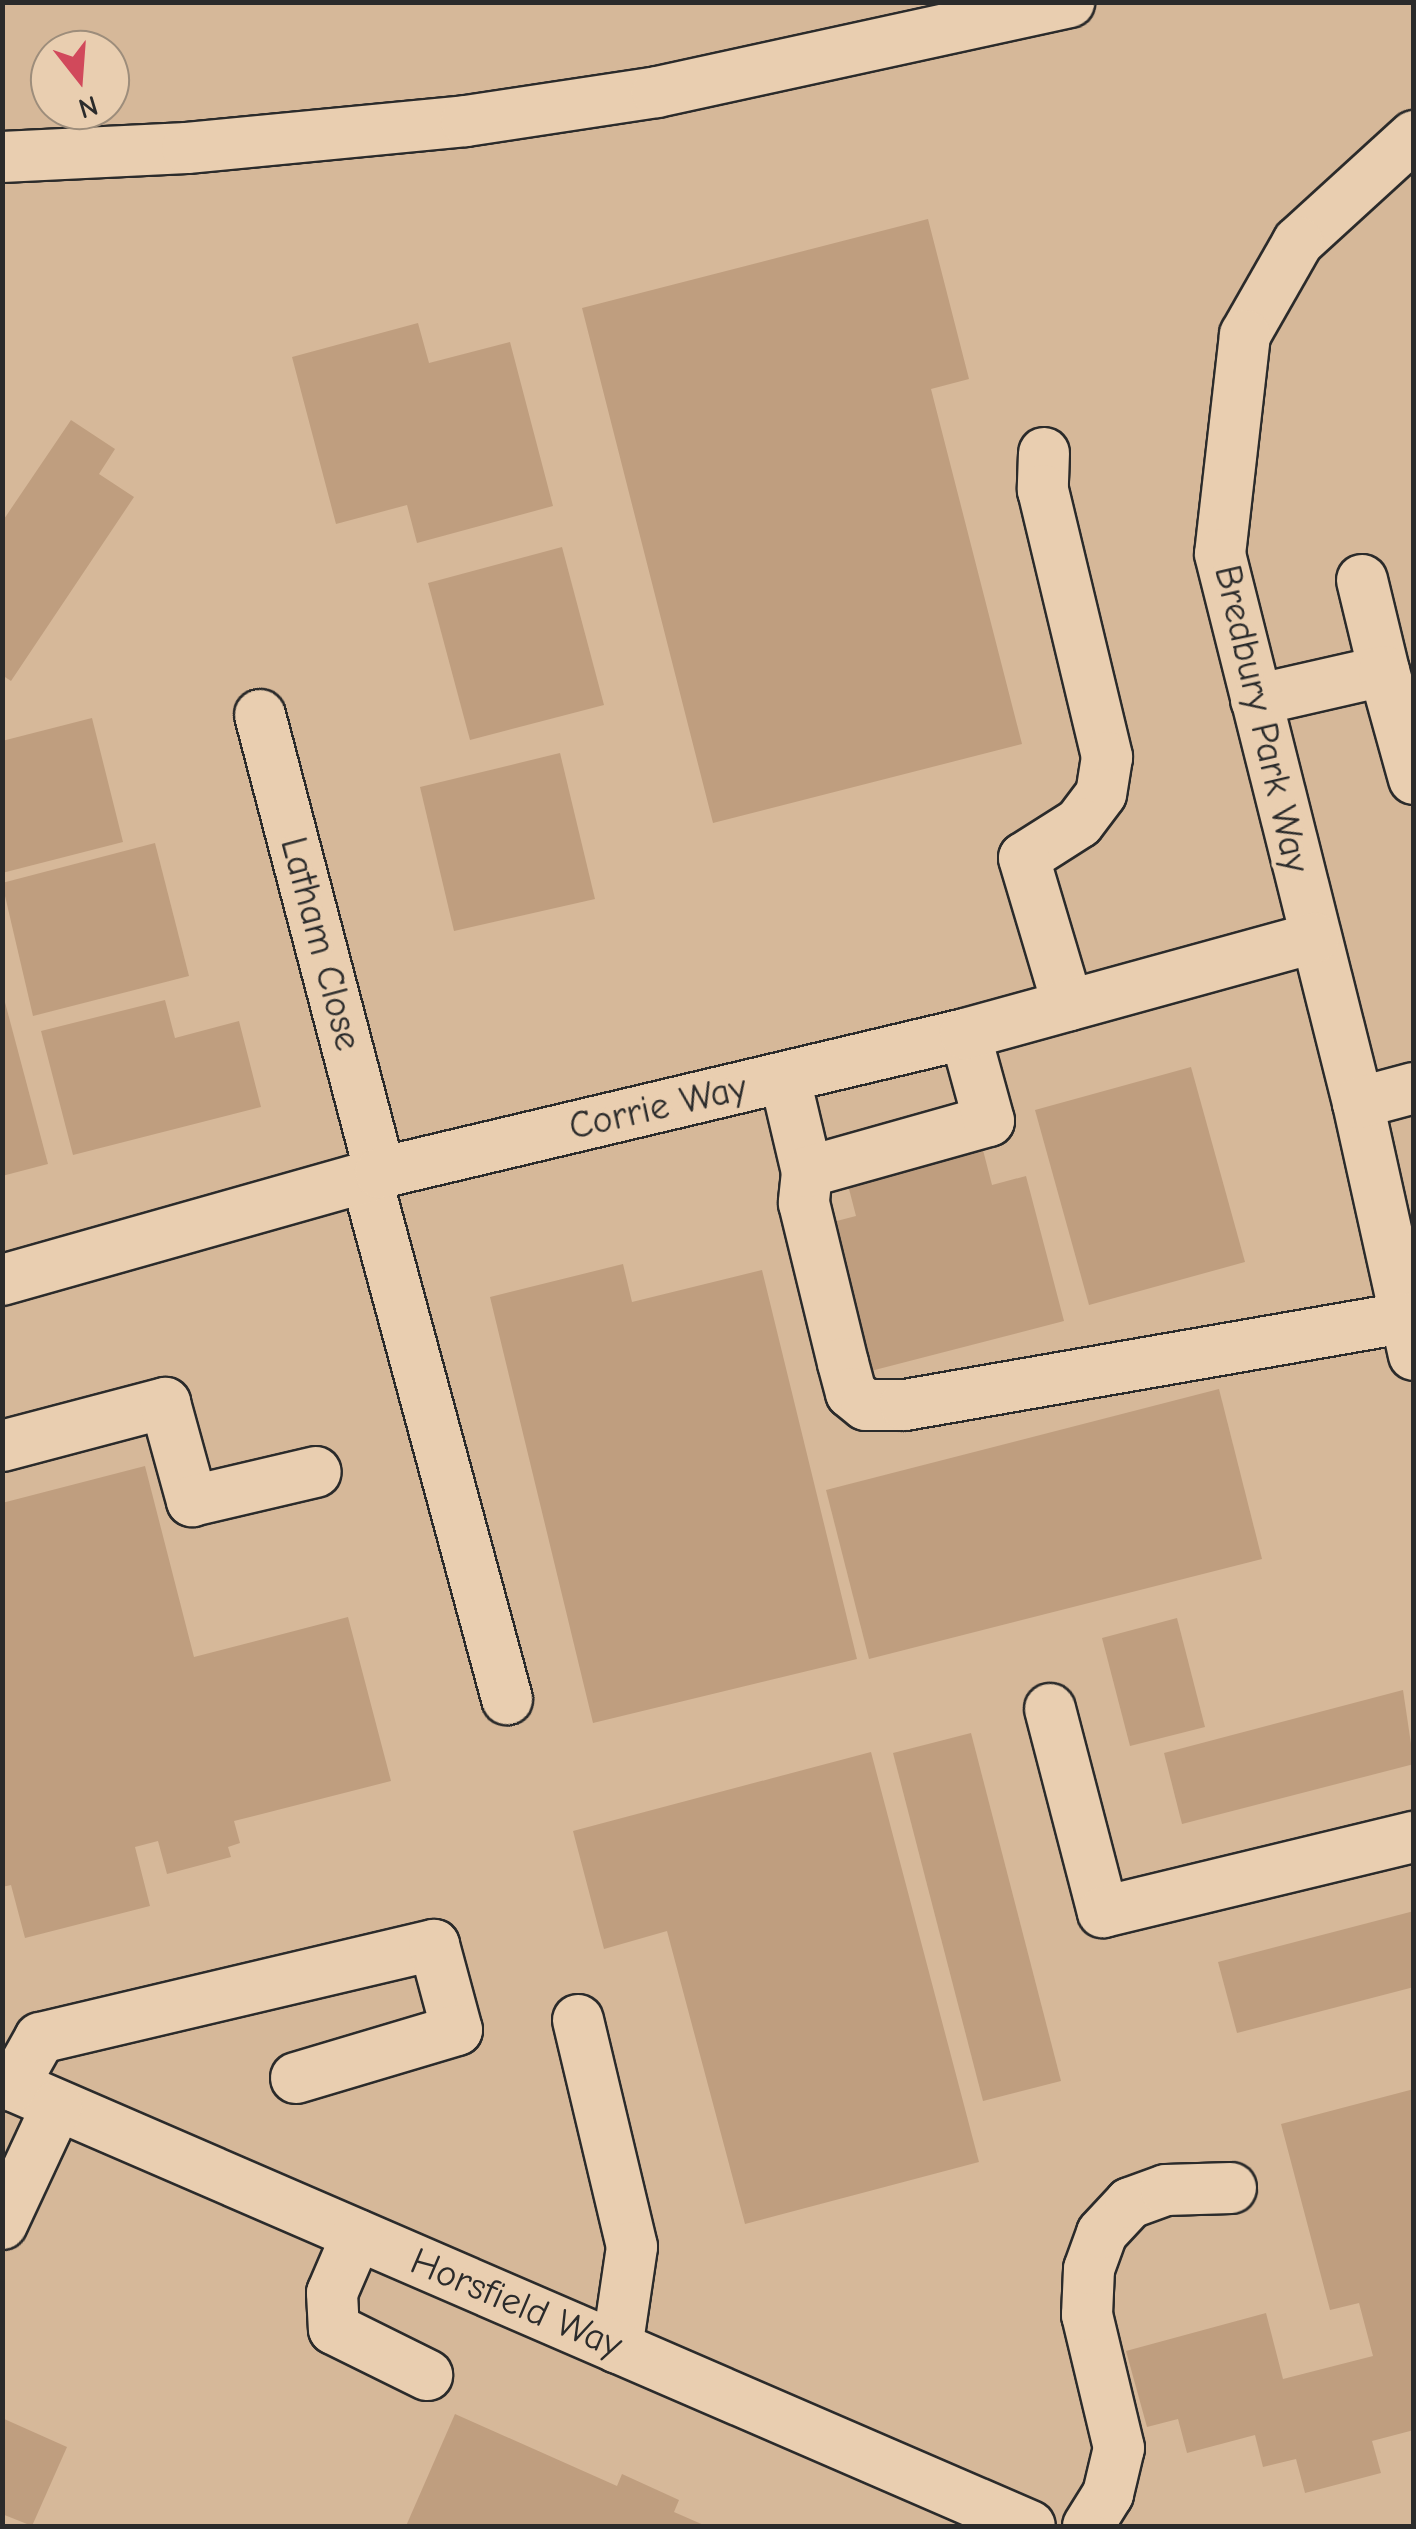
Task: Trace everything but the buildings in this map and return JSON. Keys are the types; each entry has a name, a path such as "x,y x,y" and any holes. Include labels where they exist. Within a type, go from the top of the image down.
{"street":[{"path":"2,157 187,148 466,120 656,92 1069,2"},
{"name":"Bredbury Park Way","path":"1408,1336 1358,1104 1220,554 1245,335 1298,242 1414,136"},
{"path":"1044,453 1044,490 1107,757 1101,794 1078,823 1024,858 1068,1006"},
{"path":"1362,580 1414,779"},
{"path":"1256,700 1384,670"},
{"name":"Latham Close","path":"260,715 507,1699"},
{"name":"Corrie Way","path":"2,1280 373,1175 966,1034 1314,938"},
{"path":"807,1172 989,1122 966,1034"},
{"path":"785,1079 807,1172 804,1203 843,1362 852,1393 866,1405 905,1405 1408,1336"},
{"path":"1358,1104 1414,1088"},
{"path":"2,1446 165,1403 192,1501 316,1472"},
{"path":"1050,1709 1103,1912 1414,1836"},
{"path":"2,2224 24,2091 40,2038 434,1945 458,2030 296,2078"},
{"path":"578,2020 632,2247 618,2348"},
{"name":"Horsfield Way","path":"24,2091 618,2348 949,2510 1030,2526"},
{"path":"1088,2526 1108,2494 1118,2448 1086,2315 1089,2269 1102,2233 1130,2203 1166,2190 1232,2188"},
{"path":"357,2235 332,2294 334,2329 426,2375"}],"shaded area":[{"path":"3,3 1413,3 1413,2526 3,2526"}]}
